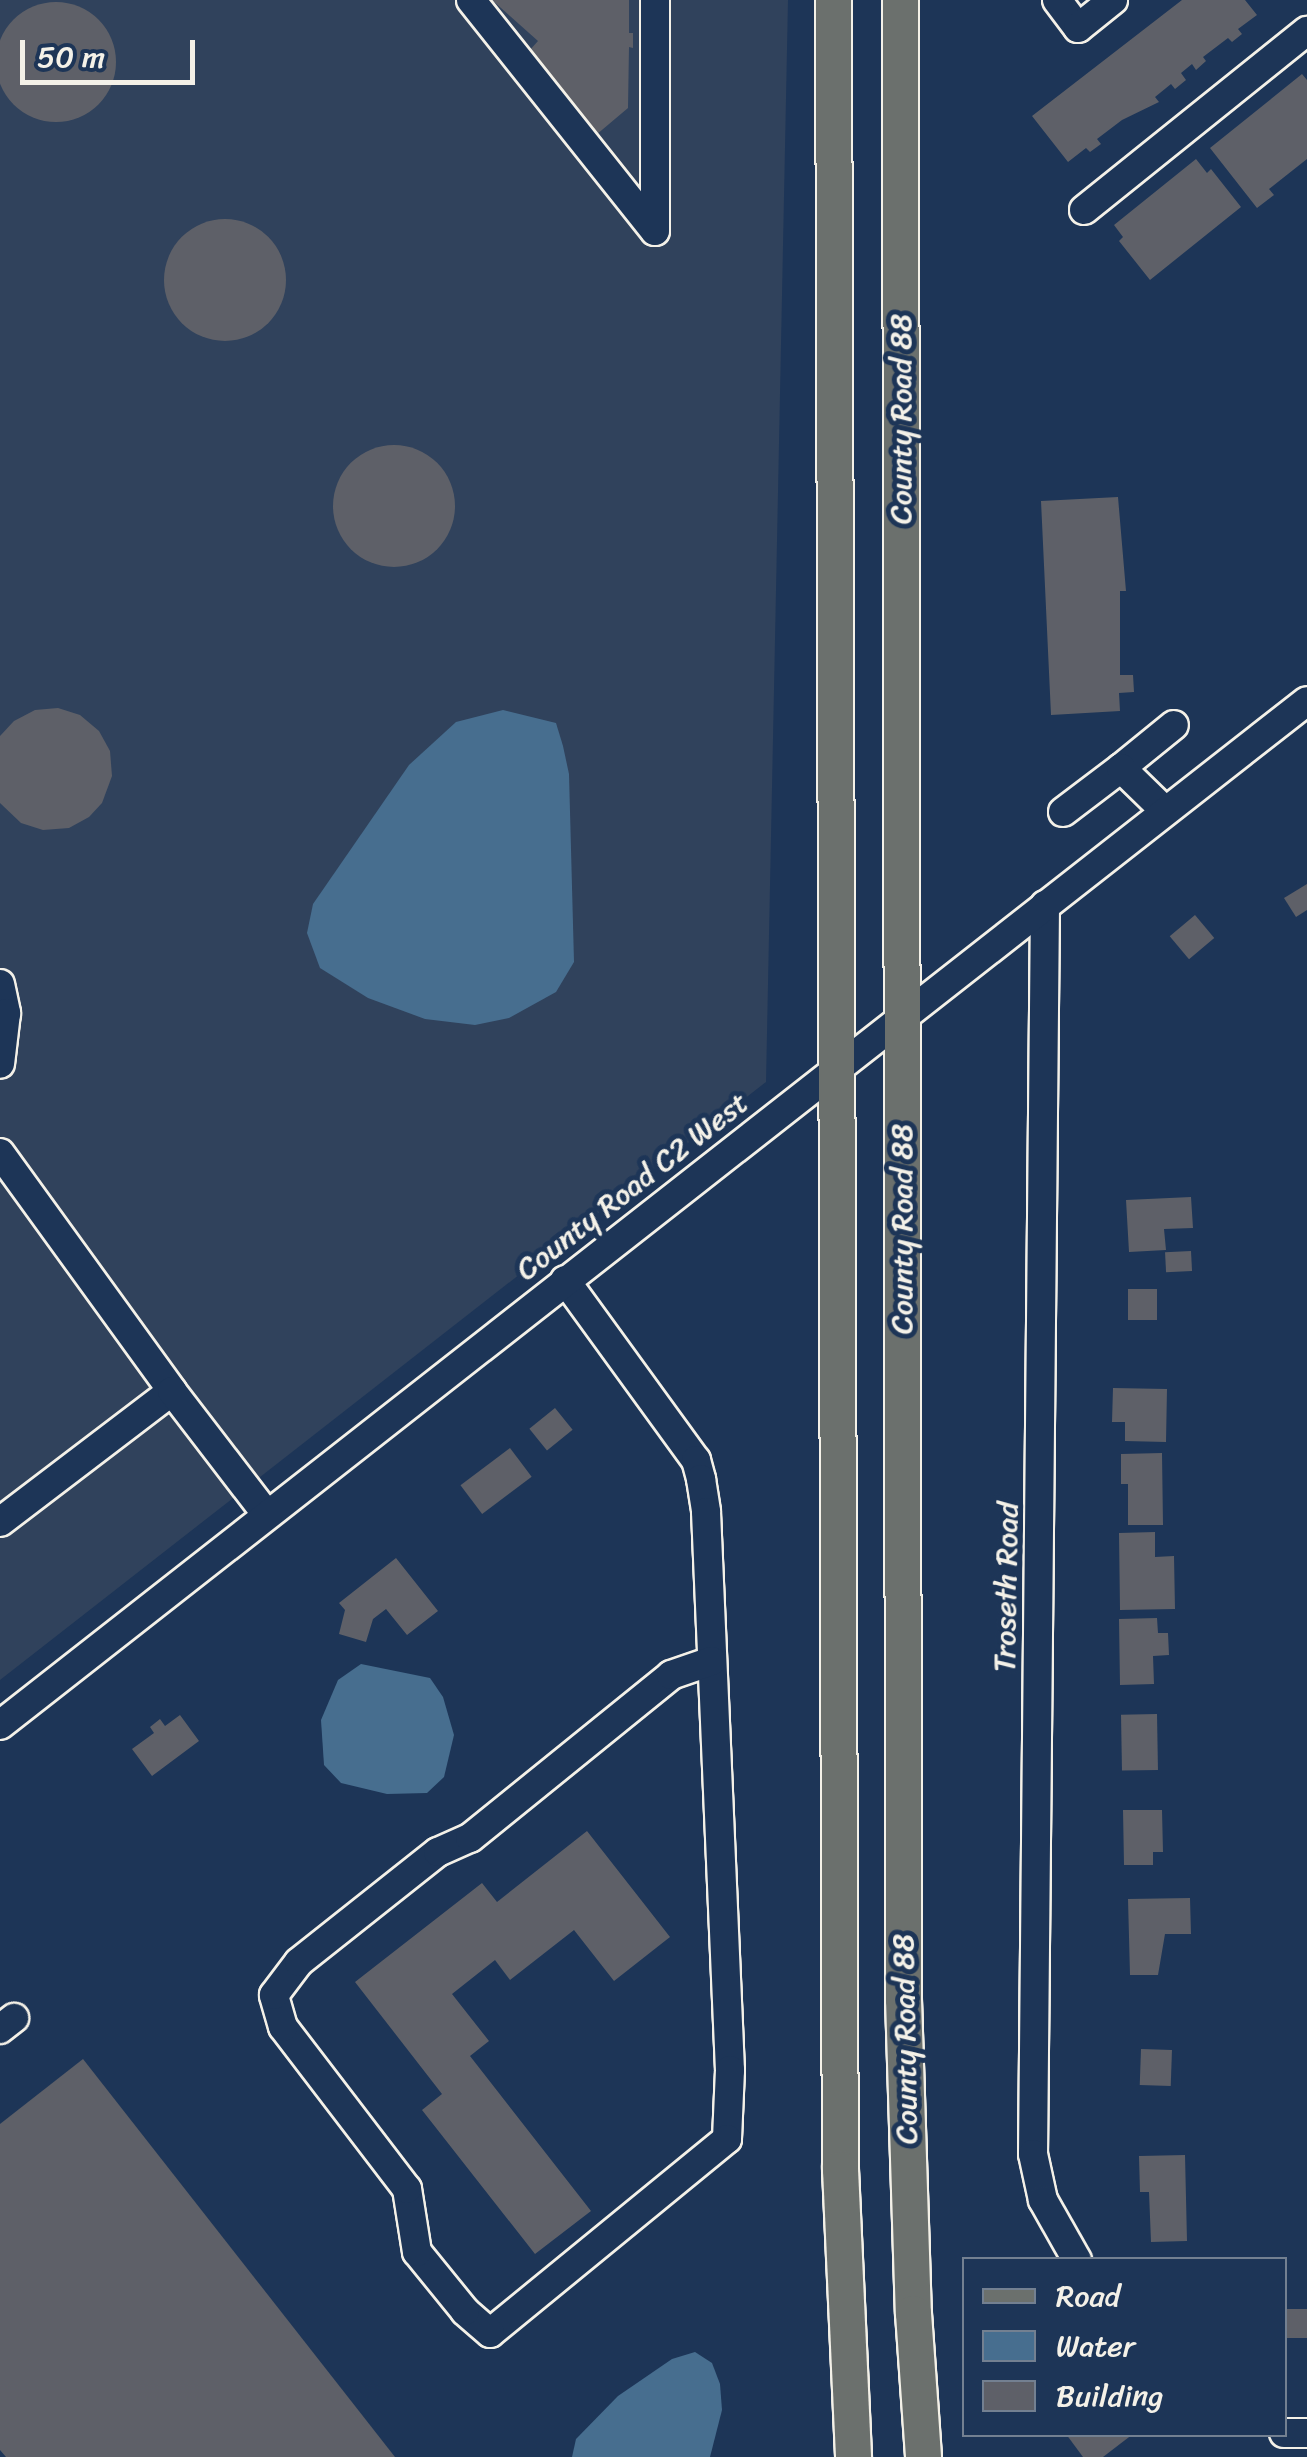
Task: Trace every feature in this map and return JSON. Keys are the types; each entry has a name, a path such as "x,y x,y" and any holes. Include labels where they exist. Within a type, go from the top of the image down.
{"main road":[{"path":"832,0 840,2168 854,2457"},
{"name":"County Road 88","path":"900,0 905,2126 923,2457"}],"street":[{"path":"470,0 655,231 655,0"},
{"path":"1057,0 1078,28 1113,0"},
{"path":"1084,210 1307,31"},
{"name":"County Road C2 West","path":"0,1725 1307,701"},
{"path":"1064,812 1174,725"},
{"path":"1121,768 1165,812"},
{"name":"Troseth Road","path":"1045,904 1033,2154 1043,2200 1076,2257"},
{"path":"0,984 6,1013 0,1064"},
{"path":"0,1153 267,1515"},
{"path":"565,1280 696,1460 706,1512 730,2070 727,2139 490,2333 465,2312 417,2252 407,2189 283,2027 274,1995 299,1962 438,1852 470,1838 671,1674 712,1661"},
{"path":"0,1522 172,1391"}],"shaded area":[{"path":"0,0 788,0 766,1082 0,1680"}],"water":[{"path":"503,710 556,723 563,746 569,774 574,962 556,992 509,1018 475,1025 425,1019 368,998 320,968 307,933 313,904 409,765 456,722"},
{"path":"361,1664 430,1678 443,1697 454,1735 444,1777 427,1793 387,1794 341,1783 324,1765 321,1720 338,1680"},
{"path":"695,2352 712,2363 720,2384 722,2410 710,2457 572,2457 576,2439 618,2396 672,2359"}],"building":[{"path":"492,0 629,0 633,48 629,47 628,108 596,135 529,51 538,41"},
{"path":"1182,0 1245,0 1257,15 1238,29 1242,34 1232,42 1228,38 1203,57 1206,61 1196,70 1192,64 1181,73 1186,80 1175,89 1171,84 1155,97 1159,102 1122,120 1097,139 1101,144 1090,152 1086,148 1068,162 1032,116"},
{"path":"56,2 79,6 99,19 115,50 112,85 99,105 79,118 56,122 33,118 13,105 0,85 0,39 13,19 33,6"},
{"path":"1302,74 1307,80 1307,159 1269,189 1274,195 1257,208 1210,148"},
{"path":"1196,159 1207,173 1211,169 1241,207 1150,280 1119,241 1123,237 1114,225"},
{"path":"225,219 248,224 268,237 281,257 286,280 281,303 268,323 248,336 225,341 202,336 182,323 169,303 164,280 169,257 182,237 202,224"},
{"path":"394,445 417,450 437,463 450,483 455,506 450,529 437,549 417,562 394,567 371,562 351,549 338,529 333,506 338,483 351,463 371,450"},
{"path":"1118,497 1126,591 1120,591 1120,675 1133,675 1134,692 1119,693 1120,711 1051,715 1041,501"},
{"path":"58,708 80,715 99,731 110,751 112,776 102,803 89,817 69,828 43,830 21,823 0,803 0,736 14,721 35,710"},
{"path":"1307,884 1307,910 1296,917 1284,898"},
{"path":"1195,915 1214,938 1189,959 1170,936"},
{"path":"1191,1197 1193,1228 1164,1229 1166,1250 1129,1252 1126,1200"},
{"path":"1191,1251 1192,1271 1166,1272 1165,1252"},
{"path":"1128,1289 1157,1289 1157,1320 1128,1320"},
{"path":"1113,1388 1167,1389 1166,1442 1125,1441 1125,1422 1112,1422"},
{"path":"555,1408 573,1430 547,1451 529,1429"},
{"path":"510,1448 532,1477 482,1514 460,1485"},
{"path":"1162,1453 1163,1525 1128,1525 1128,1484 1121,1484 1121,1454"},
{"path":"1155,1532 1155,1557 1174,1556 1175,1609 1120,1610 1119,1533"},
{"path":"396,1558 438,1611 407,1635 386,1609 373,1619 366,1642 339,1634 345,1610 339,1603"},
{"path":"1157,1618 1158,1633 1168,1633 1169,1655 1153,1656 1154,1684 1120,1685 1119,1619"},
{"path":"1157,1714 1158,1770 1122,1771 1121,1715"},
{"path":"180,1715 199,1741 152,1776 132,1749 154,1733 150,1727 160,1719 165,1726"},
{"path":"1123,1810 1162,1810 1163,1852 1153,1852 1153,1865 1124,1865"},
{"path":"587,1831 670,1937 614,1981 574,1930 510,1980 495,1960 452,1994 489,2041 470,2056 591,2211 535,2254 422,2110 442,2094 355,1982 482,1883 497,1902"},
{"path":"1190,1898 1191,1934 1165,1934 1158,1975 1130,1975 1128,1899"},
{"path":"1141,2049 1172,2050 1171,2086 1140,2085"},
{"path":"83,2059 395,2457 6,2457 0,2450 0,2124"},
{"path":"1185,2155 1187,2241 1151,2242 1149,2192 1140,2192 1139,2156"},
{"path":"1287,2309 1307,2309 1307,2338 1287,2338"},
{"path":"1068,2437 1129,2437 1103,2457 1083,2457"}]}
